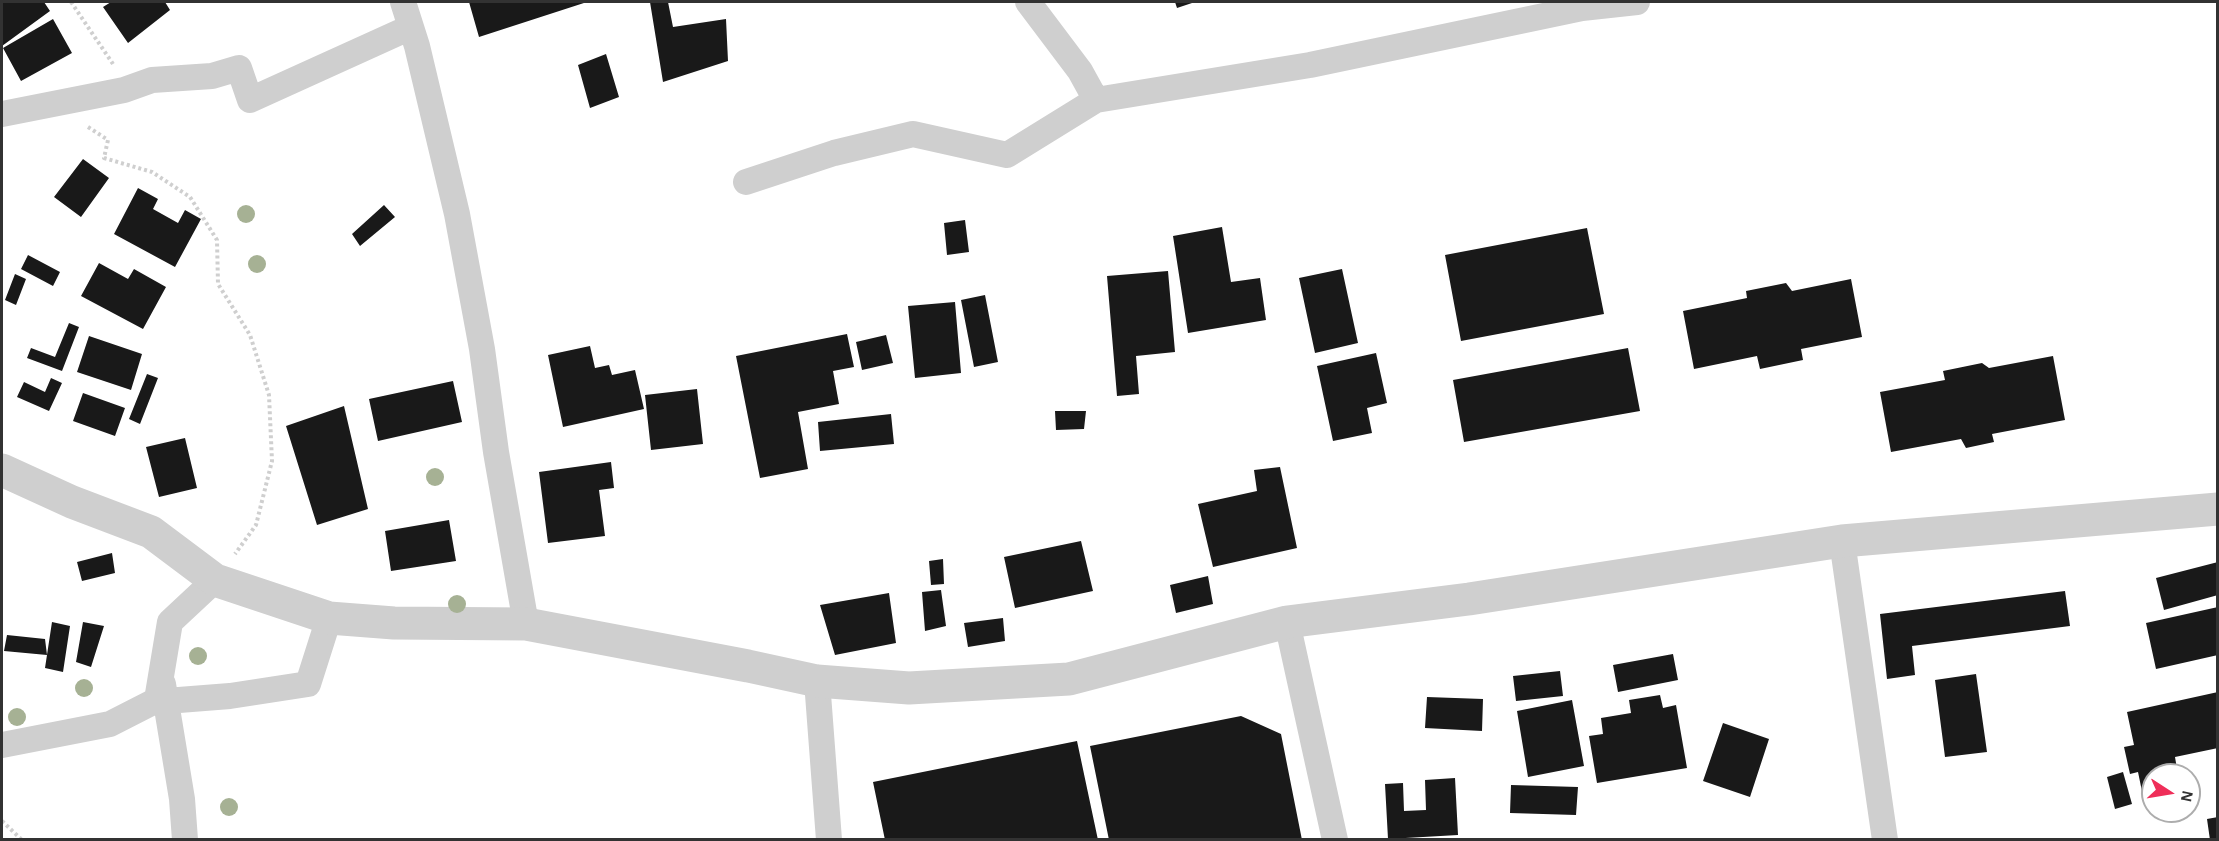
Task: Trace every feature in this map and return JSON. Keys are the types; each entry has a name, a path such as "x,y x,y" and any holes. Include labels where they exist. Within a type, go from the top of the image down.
{"street":[{"path":"403,2 458,214 526,624"},
{"path":"1028,2 1080,71 1096,100"},
{"path":"746,182 834,153 913,134 1007,155 1096,100 1310,65 1581,5 1637,2"},
{"path":"2,114 124,90 152,80 212,76 239,68 250,100 411,27"},
{"path":"2,471 72,502 151,532 215,580 329,618 394,623 526,624 817,681 909,688 1069,679 1287,622 1469,599 1842,540 2217,509"},
{"path":"1842,540 1885,840"},
{"path":"2,745 110,724 157,700 170,622 215,580"},
{"path":"166,701 230,696 308,684 329,618"},
{"path":"1287,622 1335,840"},
{"path":"161,675 182,799 185,840"},
{"path":"817,681 829,840"}],"path":[{"path":"71,2 116,68 124,90"},
{"path":"87,127 108,140 104,158 152,172 190,197 217,240 218,284 250,335 269,395 272,461 256,525 215,580"},
{"path":"2,821 22,840"}],"building":[{"path":"2,2 44,2 50,11 2,46"},
{"path":"111,2 165,2 170,10 128,43 103,7"},
{"path":"469,2 587,2 479,37"},
{"path":"650,2 668,2 673,27 726,19 728,61 663,82"},
{"path":"1175,2 1195,2 1177,8"},
{"path":"53,19 72,53 21,81 3,48"},
{"path":"606,54 619,97 590,108 578,65"},
{"path":"83,159 109,178 81,217 54,197"},
{"path":"138,188 158,199 153,209 178,223 185,210 201,219 175,267 114,234"},
{"path":"384,205 395,217 360,246 352,234"},
{"path":"965,220 969,252 947,255 944,223"},
{"path":"1222,227 1231,282 1260,278 1266,320 1188,333 1173,236"},
{"path":"1587,228 1604,314 1461,341 1445,255"},
{"path":"28,255 60,272 53,286 21,269"},
{"path":"99,263 128,279 134,269 166,287 143,329 81,296"},
{"path":"1342,269 1358,343 1315,353 1299,278"},
{"path":"1168,271 1175,352 1136,356 1139,394 1117,396 1107,276"},
{"path":"15,274 26,279 16,305 5,300"},
{"path":"1851,279 1862,337 1801,349 1803,360 1760,369 1757,356 1694,369 1683,311 1747,298 1746,291 1786,283 1792,291"},
{"path":"985,295 998,362 974,367 961,300"},
{"path":"955,302 961,373 915,378 908,306"},
{"path":"69,323 79,327 62,371 27,358 31,348 55,357"},
{"path":"847,334 854,367 833,371 839,404 798,412 808,469 760,478 736,356"},
{"path":"886,335 893,363 862,370 856,342"},
{"path":"89,336 142,354 131,390 77,372"},
{"path":"590,346 595,368 609,365 612,375 635,370 644,409 563,427 548,355"},
{"path":"1628,348 1640,411 1464,442 1453,380"},
{"path":"1376,353 1387,403 1367,408 1372,433 1333,441 1317,366"},
{"path":"2053,356 2065,420 1992,434 1994,442 1966,448 1961,439 1891,452 1880,392 1945,380 1943,371 1982,363 1989,368"},
{"path":"147,374 158,378 140,424 129,419"},
{"path":"51,378 62,383 49,411 17,397 24,382 45,392"},
{"path":"453,381 462,422 378,441 369,399"},
{"path":"697,389 703,444 651,450 645,395"},
{"path":"83,393 125,408 115,436 73,421"},
{"path":"344,406 368,509 317,525 286,426"},
{"path":"1055,411 1086,411 1084,429 1056,430"},
{"path":"891,414 894,444 820,451 818,422"},
{"path":"185,438 197,488 159,497 146,447"},
{"path":"611,462 614,488 599,490 605,536 548,543 539,472"},
{"path":"1280,467 1297,548 1213,567 1198,504 1257,491 1254,470"},
{"path":"449,520 456,561 391,571 385,531"},
{"path":"1081,541 1093,591 1015,608 1004,557"},
{"path":"112,553 115,573 82,581 77,562"},
{"path":"943,559 944,584 931,585 929,561"},
{"path":"2218,562 2218,595 2164,610 2156,578"},
{"path":"1208,576 1213,604 1176,613 1170,585"},
{"path":"941,590 946,626 925,631 922,592"},
{"path":"2065,591 2070,626 1912,646 1915,675 1887,679 1880,614"},
{"path":"889,593 896,643 835,655 820,605"},
{"path":"2218,607 2218,655 2156,669 2146,623"},
{"path":"1003,618 1005,641 968,647 964,623"},
{"path":"52,622 70,626 63,672 45,668"},
{"path":"83,622 104,626 91,667 76,662"},
{"path":"7,635 45,639 47,655 4,651"},
{"path":"1673,654 1678,680 1618,692 1613,665"},
{"path":"1560,671 1563,696 1516,701 1513,676"},
{"path":"1976,674 1987,752 1945,757 1935,680"},
{"path":"2218,692 2218,748 2175,757 2176,763 2141,763 2141,787 2138,772 2130,774 2124,747 2134,745 2127,712"},
{"path":"1660,695 1663,708 1676,705 1687,768 1597,783 1589,736 1603,734 1601,718 1631,713 1629,700"},
{"path":"1427,697 1483,699 1482,731 1425,728"},
{"path":"1572,700 1584,766 1528,777 1517,711"},
{"path":"1241,716 1281,734 1302,840 1109,840 1090,746"},
{"path":"1723,723 1769,739 1750,797 1703,781"},
{"path":"1077,741 1098,840 885,840 873,782"},
{"path":"2123,772 2132,804 2115,809 2107,777"},
{"path":"1455,778 1458,835 1388,839 1385,784 1403,783 1404,811 1426,810 1425,780"},
{"path":"1511,785 1578,787 1576,815 1510,813"},
{"path":"2218,817 2218,840 2210,840 2207,819"}]}
